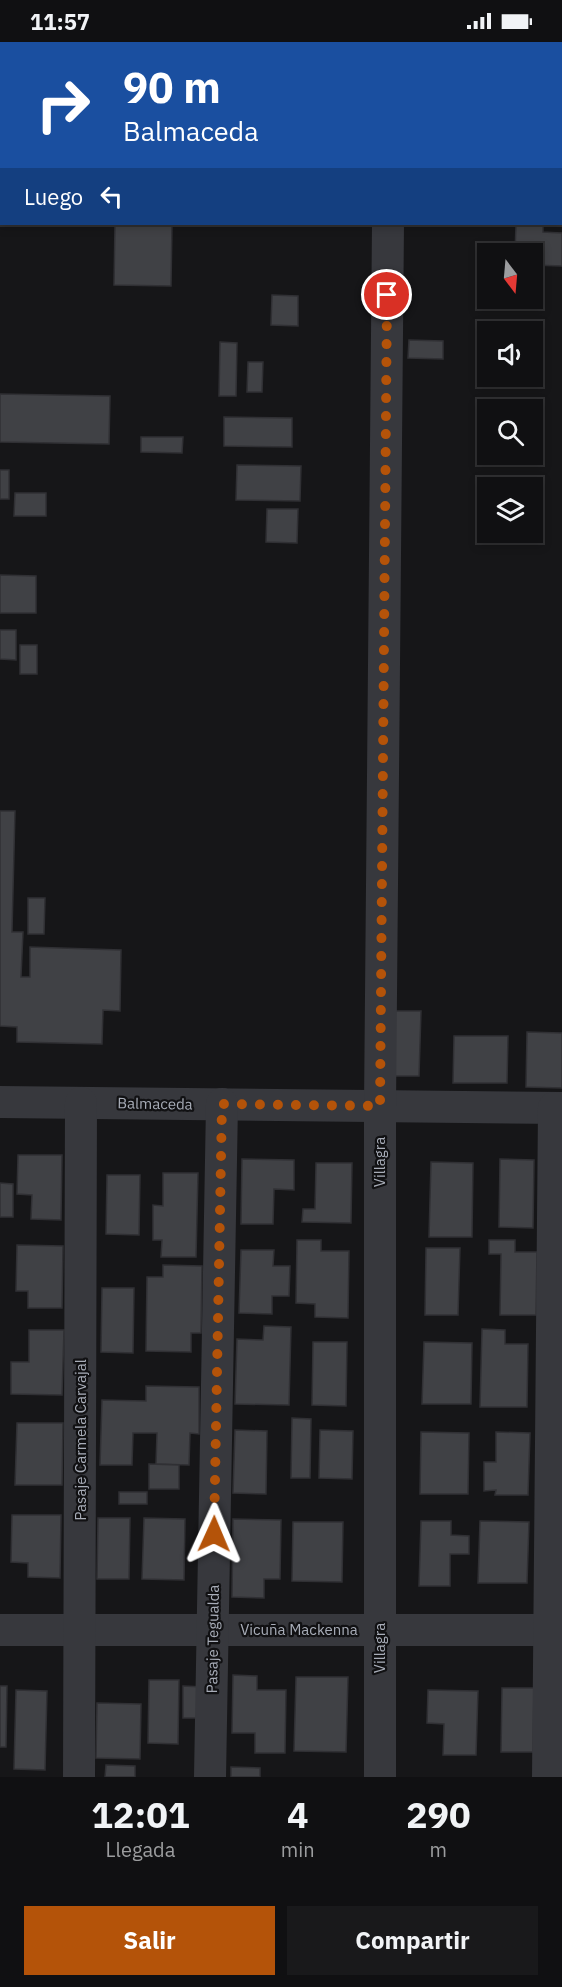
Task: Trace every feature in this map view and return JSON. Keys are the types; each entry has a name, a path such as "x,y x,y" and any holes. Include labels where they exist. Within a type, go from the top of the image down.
{"street":[{"name":"Villagra","path":"380,1777 380,1106 388,225"},
{"name":"Balmaceda","path":"0,1102 558,1108"},
{"name":"Pasaje Carmela Carvajal","path":"79,1777 81,1103"},
{"name":"Pasaje Tegualda","path":"210,1777 222,1104"},
{"path":"548,1777 556,1630 558,1108"},
{"name":"Vicuña Mackenna","path":"0,1630 556,1630"}],"building":[{"path":"115,225 172,225 171,286 114,285"},
{"path":"516,225 543,225 543,232 562,233 562,266 543,265 543,243 515,243"},
{"path":"272,295 298,296 298,326 271,325"},
{"path":"409,340 443,341 443,359 408,358"},
{"path":"220,342 237,343 236,396 219,396"},
{"path":"248,362 263,362 262,392 247,392"},
{"path":"0,394 110,396 109,444 0,442"},
{"path":"224,417 292,418 292,447 224,446"},
{"path":"141,437 183,437 182,453 141,452"},
{"path":"237,465 301,466 300,501 236,500"},
{"path":"0,470 9,470 9,499 0,499"},
{"path":"15,493 46,493 46,516 14,516"},
{"path":"267,509 298,509 297,543 266,542"},
{"path":"0,575 36,576 36,613 0,613"},
{"path":"0,630 16,630 16,660 0,659"},
{"path":"20,645 37,645 37,674 20,674"},
{"path":"0,811 15,811 12,932 23,932 21,977 30,977 30,947 121,950 120,1011 103,1010 102,1044 17,1042 17,1027 0,1026"},
{"path":"28,898 45,898 44,934 28,934"},
{"path":"387,1011 421,1011 419,1076 386,1076"},
{"path":"527,1032 562,1033 562,1088 526,1087"},
{"path":"454,1036 508,1036 507,1083 453,1083"},
{"path":"18,1155 62,1155 61,1220 31,1219 32,1195 17,1194"},
{"path":"242,1159 294,1160 294,1190 274,1189 273,1224 241,1224"},
{"path":"500,1159 534,1160 533,1228 499,1227"},
{"path":"431,1162 473,1163 472,1237 429,1237"},
{"path":"316,1163 352,1163 351,1223 302,1222 303,1209 315,1209"},
{"path":"163,1173 198,1173 196,1257 161,1257 162,1240 153,1240 153,1205 163,1206"},
{"path":"107,1175 140,1175 139,1235 106,1234"},
{"path":"0,1183 13,1184 13,1217 0,1217"},
{"path":"297,1240 321,1240 321,1251 349,1251 348,1318 315,1317 315,1304 296,1303"},
{"path":"489,1240 515,1240 515,1252 537,1252 536,1315 500,1315 501,1254 489,1254"},
{"path":"17,1245 63,1246 62,1308 28,1308 28,1291 16,1291"},
{"path":"426,1248 460,1248 458,1315 425,1315"},
{"path":"241,1250 274,1250 273,1266 290,1266 289,1296 272,1296 272,1314 239,1313"},
{"path":"163,1265 202,1266 201,1333 191,1333 191,1352 146,1351 147,1277 163,1277"},
{"path":"102,1288 134,1288 133,1353 101,1352"},
{"path":"264,1326 291,1327 289,1405 235,1404 237,1339 263,1340"},
{"path":"482,1329 505,1330 505,1344 528,1344 527,1407 480,1407"},
{"path":"29,1330 64,1330 62,1395 11,1394 11,1362 29,1362"},
{"path":"313,1342 347,1342 346,1406 312,1405"},
{"path":"424,1342 472,1343 471,1404 422,1404"},
{"path":"146,1386 199,1387 199,1434 190,1433 189,1465 156,1464 157,1433 133,1433 132,1465 100,1465 102,1400 146,1401"},
{"path":"292,1418 311,1419 310,1478 291,1478"},
{"path":"17,1423 63,1423 62,1485 15,1485"},
{"path":"235,1430 267,1431 266,1494 233,1493"},
{"path":"320,1430 353,1431 352,1479 319,1478"},
{"path":"421,1432 469,1433 468,1494 420,1494"},
{"path":"496,1432 530,1433 528,1495 495,1495 496,1490 484,1491 484,1462 496,1462"},
{"path":"149,1464 179,1465 179,1489 149,1489"},
{"path":"119,1492 147,1492 147,1504 119,1504"},
{"path":"12,1515 61,1515 60,1578 28,1577 28,1563 11,1562"},
{"path":"98,1518 130,1518 129,1579 97,1579"},
{"path":"144,1518 185,1519 184,1580 142,1579"},
{"path":"233,1519 281,1520 280,1579 264,1579 264,1598 232,1597"},
{"path":"421,1521 451,1521 451,1535 469,1536 469,1554 450,1554 450,1586 419,1586"},
{"path":"480,1521 529,1522 527,1583 478,1583"},
{"path":"293,1522 343,1522 342,1582 292,1581"},
{"path":"233,1675 257,1676 257,1690 286,1690 285,1753 255,1753 255,1733 232,1733"},
{"path":"296,1677 348,1677 346,1752 294,1751"},
{"path":"149,1680 179,1680 178,1744 148,1743"},
{"path":"0,1686 7,1686 6,1747 0,1747"},
{"path":"183,1686 204,1687 204,1718 183,1718"},
{"path":"502,1688 534,1688 533,1752 501,1752"},
{"path":"16,1690 47,1691 45,1770 14,1769"},
{"path":"428,1690 478,1691 476,1755 443,1755 444,1724 427,1723"},
{"path":"97,1703 141,1704 140,1759 96,1758"},
{"path":"106,1765 135,1766 135,1777 105,1777"},
{"path":"231,1767 260,1768 260,1777 231,1777"}],"route":[{"path":"214,1534 222,1104 380,1106 387,295"}]}
